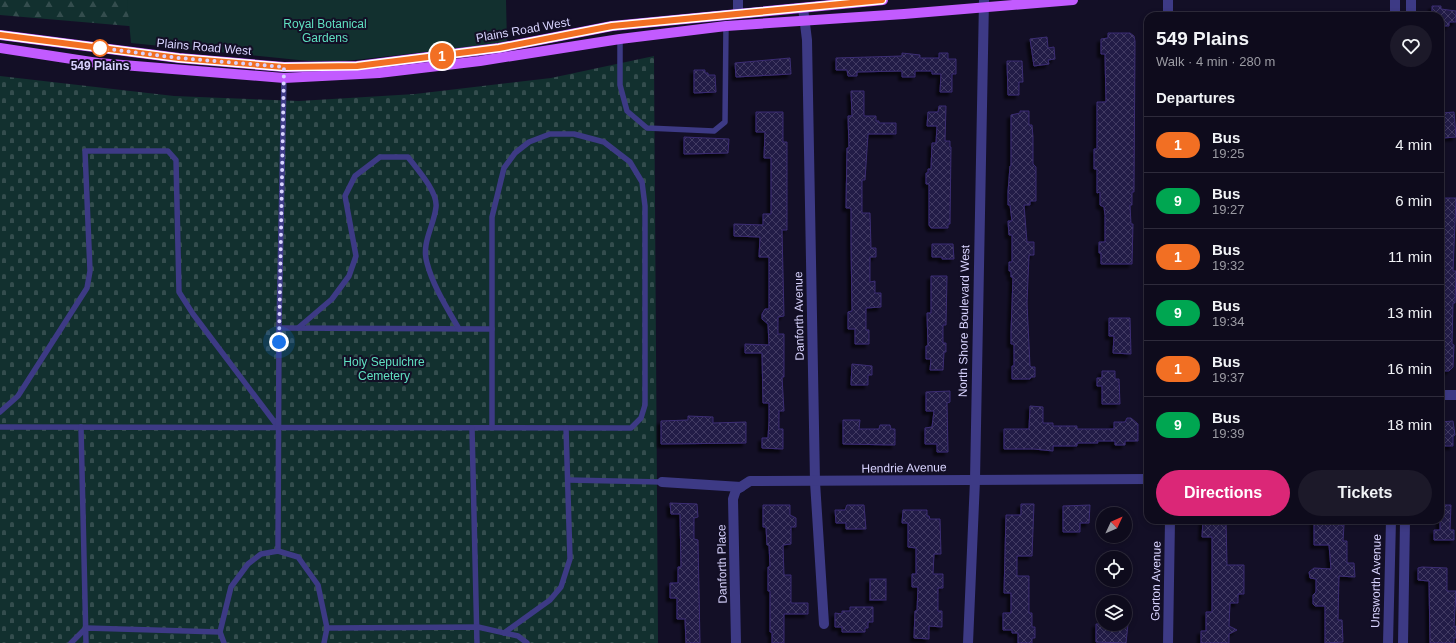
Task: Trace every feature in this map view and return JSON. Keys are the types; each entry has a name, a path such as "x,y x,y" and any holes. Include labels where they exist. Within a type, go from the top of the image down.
{"main road":[{"name":"Plains Road West","path":"0,35 179,58 284,67 357,66 416,60 499,48 612,26 883,0"},
{"name":"Plains Road West","path":"0,48 98,63 284,78 379,73 473,62 620,39 726,26 805,21 984,3 1073,0"}],"street":[{"path":"738,0 738,13"},
{"path":"1168,0 1168,12"},
{"path":"1395,0 1395,12"},
{"path":"1411,0 1411,12"},
{"name":"North Shore Boulevard West","path":"968,643 975,480 984,3"},
{"name":"Danforth Avenue","path":"803,8 807,40 815,482 824,624"},
{"path":"1444,395 1456,395"},
{"name":"Hendrie Avenue","path":"662,482 741,487 750,481 815,482 1144,479"},
{"name":"Danforth Place","path":"736,643 733,499 736,490 741,487"},
{"name":"Gorton Avenue","path":"1168,643 1170,524"},
{"name":"Unsworth Avenue","path":"1388,643 1390,524"},
{"path":"1403,643 1405,524"}],"lane":[{"path":"620,39 620,85 627,111 647,128 714,131 725,122 726,26"},
{"path":"278,551 279,328 284,67"},
{"path":"0,427 279,428 492,428 566,428 631,428 641,418 645,405 646,206 642,182 630,162 604,142 574,134 550,134 529,142 515,154 504,168 492,216 492,428"},
{"path":"0,412 18,396 87,288 90,271 85,151 168,151 176,160 179,292 192,314 279,428"},
{"path":"298,328 332,299 349,276 356,256 345,196 355,176 380,157 408,157 430,186 437,206 426,238 426,262 442,298 459,329"},
{"path":"279,328 492,329"},
{"path":"81,427 86,643"},
{"path":"472,428 478,627 477,643"},
{"path":"504,633 550,600 561,587 570,559 566,428"},
{"path":"568,480 662,482"},
{"path":"224,643 220,632 231,587 248,564 261,554 278,551 298,557 318,585 327,628 324,643"},
{"path":"327,628 478,627 518,636 527,643"},
{"path":"71,643 86,628 220,632"}],"green space":[{"name":"Royal Botanical Gardens","path":"0,0 506,0 503,37 152,28 0,15"},
{"name":"Royal Botanical Gardens","path":"127,0 506,0 507,43 328,63 131,43"},
{"name":"Holy Sepulchre Cemetery","path":"654,56 658,643 0,643 0,76 174,96 299,101 415,94 551,78"}],"building":[{"path":"1432,6 1441,6 1441,9 1456,11 1456,22 1449,22 1449,26 1444,26 1444,12 1432,12"},
{"path":"1108,33 1130,33 1134,36 1135,41 1134,192 1132,192 1132,205 1130,205 1131,224 1133,224 1132,264 1101,264 1101,253 1099,253 1099,242 1105,242 1105,215 1104,207 1100,205 1100,192 1097,193 1097,169 1094,169 1094,149 1097,149 1097,102 1106,102 1105,54 1101,54 1101,39 1108,38"},
{"path":"1047,37 1048,48 1054,47 1055,59 1048,60 1049,64 1034,66 1030,39"},
{"path":"902,53 920,55 920,58 939,58 939,53 948,53 948,59 956,59 956,74 952,74 952,92 940,92 941,74 932,74 932,71 915,71 915,77 902,77 902,71 857,72 857,76 848,76 847,70 836,70 836,58 902,56"},
{"path":"790,58 791,74 736,77 735,63"},
{"path":"1007,61 1022,61 1023,82 1019,82 1019,95 1008,95"},
{"path":"694,70 705,70 705,73 708,73 708,75 715,75 716,92 694,93"},
{"path":"851,91 864,91 864,116 876,116 876,121 879,121 879,123 896,123 896,134 868,134 865,180 862,180 862,213 870,213 871,248 876,248 876,257 870,257 870,282 875,281 875,293 881,293 881,307 866,308 866,330 869,330 869,344 855,344 855,329 848,329 848,312 852,311 851,208 846,208 847,148 849,148 848,116 852,116"},
{"path":"939,106 946,106 945,141 950,141 951,147 950,224 948,224 948,228 931,228 929,225 929,184 926,184 926,173 928,173 928,169 931,169 932,143 936,143 937,126 927,126 928,112 938,112"},
{"path":"1020,111 1029,111 1029,125 1032,125 1033,137 1033,164 1036,167 1036,201 1030,201 1030,205 1024,205 1027,242 1034,242 1034,255 1029,255 1027,303 1030,366 1035,367 1035,377 1031,377 1030,379 1012,379 1012,366 1014,366 1014,344 1011,344 1013,277 1011,277 1011,271 1009,271 1009,262 1012,262 1012,235 1009,235 1008,221 1012,221 1010,205 1008,205 1008,192 1011,166 1011,115 1020,113"},
{"path":"756,112 783,112 783,142 787,142 787,230 782,230 784,316 778,317 778,334 784,334 784,377 782,377 784,411 779,411 779,429 783,429 783,449 762,448 762,438 768,438 769,403 763,403 762,353 745,353 745,344 769,345 768,324 762,319 762,314 765,309 769,309 769,257 759,257 760,237 734,236 734,224 763,225 763,214 771,214 771,158 764,158 765,132 756,132"},
{"path":"1454,112 1456,137 1444,138 1444,113"},
{"path":"684,137 729,139 728,153 684,154"},
{"path":"1444,198 1456,198 1453,271 1456,271 1455,303 1453,303 1452,344 1454,345 1453,367 1449,371 1444,371"},
{"path":"932,244 953,244 954,259 932,257"},
{"path":"931,276 947,276 946,325 943,325 943,343 946,343 946,352 944,352 943,370 930,370 931,359 926,359 926,346 928,346 927,313 931,313"},
{"path":"1109,318 1130,318 1131,354 1113,353 1114,336 1109,336"},
{"path":"852,364 872,366 872,375 868,375 868,385 851,385"},
{"path":"1102,371 1115,371 1115,379 1119,379 1120,404 1102,404 1102,386 1097,386 1097,378 1102,378"},
{"path":"950,391 950,402 947,403 948,452 937,452 937,444 925,444 925,428 932,427 934,411 926,411 926,392"},
{"path":"1030,406 1043,407 1043,423 1053,423 1053,426 1077,426 1077,429 1114,429 1114,422 1125,422 1127,418 1131,418 1138,424 1138,441 1125,441 1125,445 1115,445 1115,441 1077,443 1077,446 1053,446 1053,451 1034,449 1004,449 1004,429 1029,429"},
{"path":"688,416 713,417 713,423 746,422 746,443 661,444 661,421 688,420"},
{"path":"843,420 860,420 859,429 879,429 880,425 890,425 891,429 895,429 895,445 843,444"},
{"path":"1453,421 1455,435 1453,436 1453,446 1444,446 1444,422"},
{"path":"670,503 697,504 698,517 694,518 694,539 698,540 700,643 686,643 685,619 677,619 677,598 670,598 670,583 678,583 678,567 681,567 680,514 671,514"},
{"path":"1021,504 1034,504 1032,556 1017,556 1017,576 1029,576 1029,613 1032,613 1032,627 1035,627 1035,638 1032,638 1032,643 1018,643 1018,633 1012,633 1012,630 1003,630 1003,613 1011,613 1011,593 1004,593 1006,515 1021,515"},
{"path":"763,505 790,505 790,515 796,518 796,527 791,527 791,544 783,545 784,575 791,575 791,603 808,603 808,614 784,614 784,643 772,643 772,632 770,632 770,591 768,591 768,567 770,567 769,545 767,545 766,527 763,527"},
{"path":"847,505 864,505 866,529 846,529 846,523 836,523 835,510 845,510"},
{"path":"1090,505 1089,523 1080,523 1080,532 1063,532 1063,506"},
{"path":"1444,505 1451,505 1450,530 1454,530 1454,540 1434,540 1434,530 1440,530 1440,524 1444,524"},
{"path":"903,510 927,510 927,516 929,516 930,519 940,519 941,554 934,554 933,574 943,574 943,588 938,588 938,611 942,611 942,627 929,626 929,639 914,638 918,587 912,587 912,574 916,574 916,548 908,547 908,523 902,523"},
{"path":"1203,524 1226,524 1227,565 1244,565 1244,594 1238,594 1238,603 1230,603 1229,626 1237,630 1229,634 1229,643 1201,643 1201,631 1206,631 1206,612 1212,612 1212,537 1202,537"},
{"path":"1314,524 1344,525 1343,541 1347,541 1347,563 1354,563 1355,577 1339,576 1338,620 1342,620 1343,642 1325,643 1325,606 1315,606 1313,604 1313,595 1316,592 1316,579 1310,578 1309,572 1314,568 1331,569 1329,545 1314,545"},
{"path":"1418,568 1447,568 1447,591 1456,591 1454,627 1456,626 1456,638 1454,638 1454,643 1430,643 1429,581 1418,580"},
{"path":"870,579 886,579 886,600 870,600"},
{"path":"850,607 873,607 873,622 868,622 868,628 865,628 865,632 842,632 842,627 835,627 835,613 842,614 842,611 850,611"},
{"path":"1096,631 1127,631 1126,643 1096,642"}],"bus line":[{"name":"1","path":"0,35 179,58 284,67 357,66 416,60 499,48 612,26 882,0"}],"place":[{"name":"549 Plains","path":"100,48"}],"route":[{"path":"100,48 179,58 284,67 279,342"}]}
